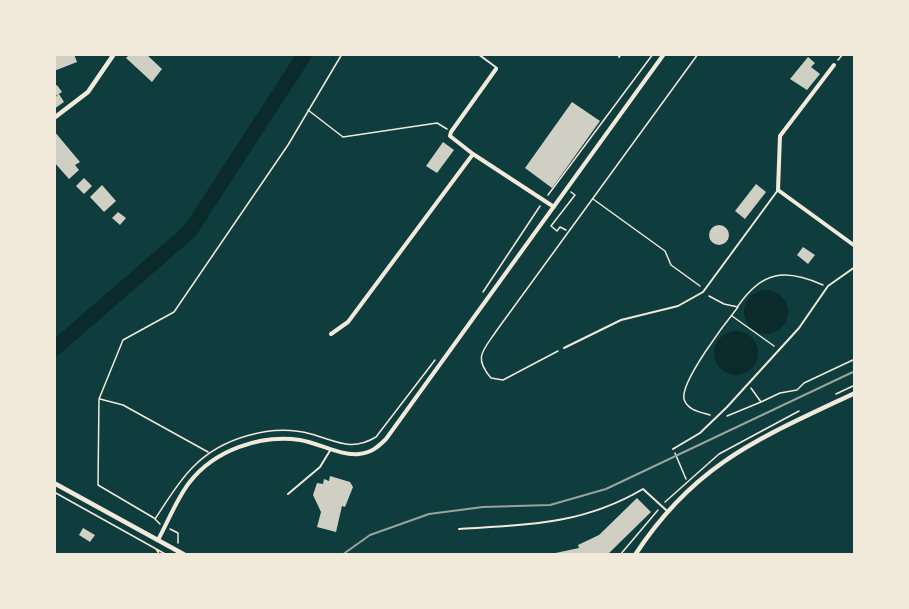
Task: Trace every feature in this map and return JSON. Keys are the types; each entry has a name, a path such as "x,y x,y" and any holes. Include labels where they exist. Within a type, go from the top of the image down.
{"street":[{"path":"54,118 88,92 114,54"},
{"path":"158,540 189,482 214,461 257,440 271,438 301,440 358,454 375,449 386,439 664,54"},
{"path":"834,65 780,136 778,190 855,246"},
{"path":"496,69 450,136 473,154 554,207"},
{"path":"331,334 348,322 473,154"},
{"path":"635,555 666,510 715,467 749,444 855,393"},
{"path":"54,483 185,555"}],"lane":[{"path":"478,54 497,67 496,69"},
{"path":"564,348 621,320 678,306 704,291 778,190"},
{"path":"673,449 700,434 799,328 827,287 836,278 855,267"},
{"path":"288,494 320,467 331,449"},
{"path":"459,529 568,520 601,510 643,489 666,510"}],"path":[{"path":"175,549 180,541 178,533 98,485 99,399 123,340 174,312 288,145 307,109 342,54"},
{"path":"483,293 543,200 654,54"},
{"path":"564,348 503,380 491,378 482,366 480,355 698,54"},
{"path":"834,65 843,54"},
{"path":"307,109 344,137 437,123 451,132"},
{"path":"592,198 665,252 671,265 704,291 724,304 738,307"},
{"path":"553,228 557,231 560,227 567,232"},
{"path":"684,392 710,344 751,288 770,275 807,278 827,287"},
{"path":"731,316 779,350"},
{"path":"155,519 181,481 209,453 232,441 261,432 309,433 354,446 366,443 376,437 436,358"},
{"path":"748,383 757,400 761,402 780,393 797,390 804,383 855,358"},
{"path":"99,399 123,405 209,453 214,461"},
{"path":"620,555 660,506 687,480 719,454 776,422"},
{"path":"673,449 687,480"},
{"path":"54,492 167,555"}],"water":[{"path":"766,290 775,291 782,296 787,303 787,321 782,328 775,333 766,334 757,333 750,328 745,321 744,312 745,303 750,296 757,291"},
{"path":"736,331 745,332 752,337 757,344 757,362 752,369 745,374 736,375 727,374 720,369 715,362 714,353 715,344 720,337 727,332"}],"building":[{"path":"54,54 74,54 77,62 54,71"},
{"path":"130,54 146,54 162,69 152,82 126,58"},
{"path":"808,57 815,63 811,67 820,74 807,90 790,79"},
{"path":"57,85 62,92 54,97 54,87"},
{"path":"59,94 64,102 54,109 54,98"},
{"path":"572,102 600,121 552,188 525,168"},
{"path":"54,131 80,162 75,165 79,170 69,179 54,162"},
{"path":"443,142 454,150 437,173 426,166"},
{"path":"84,178 92,186 84,194 76,186"},
{"path":"756,184 766,192 745,219 735,211"},
{"path":"102,185 116,201 104,212 90,197"},
{"path":"118,212 126,218 120,225 112,218"},
{"path":"715,225 723,225 729,231 729,239 723,245 715,245 709,239 709,231"},
{"path":"803,247 815,255 808,264 797,255"},
{"path":"330,476 350,482 353,487 345,507 342,506 336,532 317,527 321,512 313,495 317,483 323,484 324,479 329,481"},
{"path":"637,498 651,512 607,555 546,555 579,548 578,545 599,535"},
{"path":"83,528 95,535 90,542 79,535"}],"waterway":[{"path":"54,349 190,231 305,54"}],"railway":[{"path":"342,555 370,535 429,514 483,507 550,505 606,489 855,371"}]}
